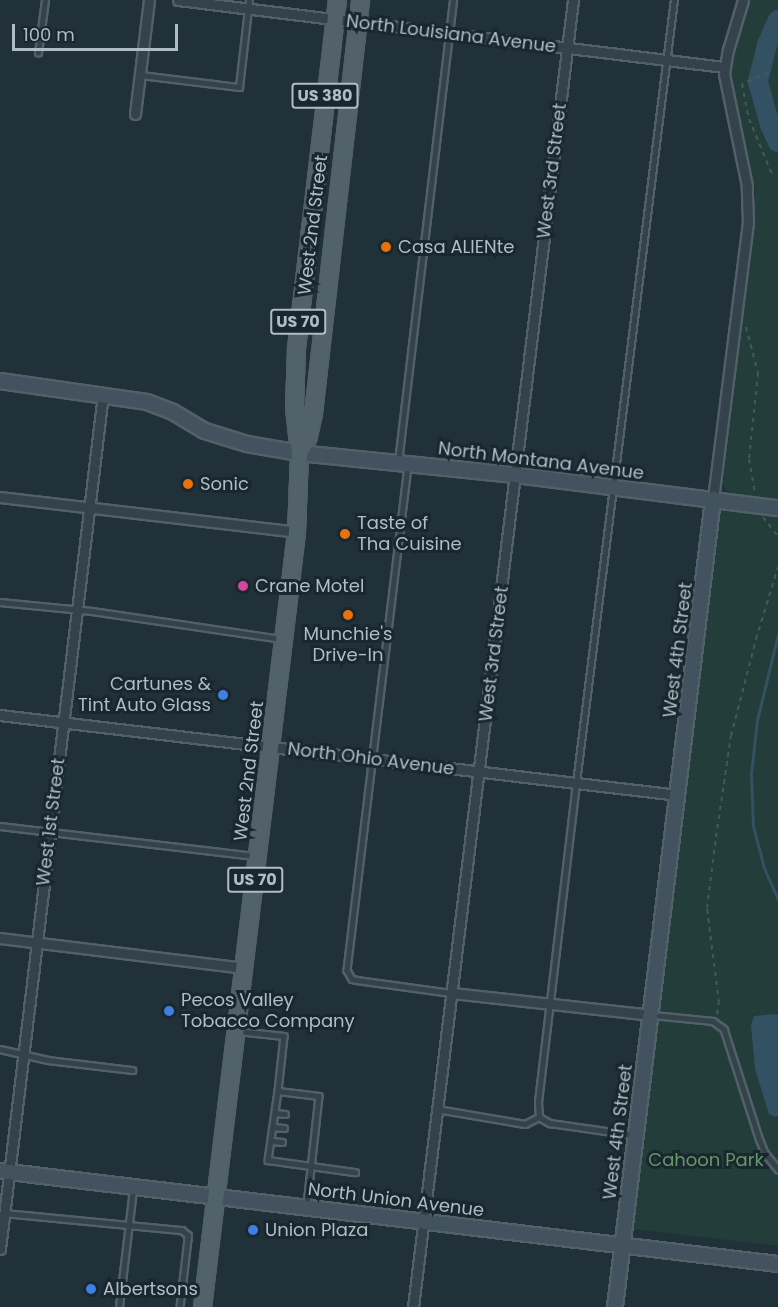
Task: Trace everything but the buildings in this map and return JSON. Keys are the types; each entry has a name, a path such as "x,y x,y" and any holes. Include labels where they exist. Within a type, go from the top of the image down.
{"main road":[{"name":"West 2nd Street","path":"202,1307 296,532 299,453 295,426 294,381 299,305 337,0"},
{"name":"West 2nd Street","path":"299,453 308,436 313,413 360,0"}],"street":[{"path":"135,114 149,0"},
{"name":"North Louisiana Avenue","path":"178,0 249,5 334,21 724,67"},
{"name":"West 3rd Street","path":"413,1307 573,0"},
{"name":"West 4th Street","path":"615,1307 748,210 747,186 728,98 724,67 743,0"},
{"name":"North Montana Avenue","path":"0,381 103,394 158,406 224,439 299,453 515,475 778,508"},
{"name":"West 1st Street","path":"0,1249 5,1171 24,1054 103,394"},
{"path":"0,497 296,532"},
{"name":"North Ohio Avenue","path":"0,715 678,795"},
{"path":"0,938 244,968"},
{"path":"452,993 650,1015"},
{"name":"North Union Avenue","path":"5,1171 778,1263"}],"lane":[{"path":"38,53 45,0"},
{"path":"452,993 352,979 347,970 372,759 453,0"},
{"path":"539,1118 538,1102 576,783 674,0"},
{"path":"140,75 238,87 249,5"},
{"path":"0,602 77,610 284,639"},
{"path":"0,826 258,857"},
{"path":"650,1015 713,1021 724,1029 759,1138 765,1153 778,1169"},
{"path":"236,1031 284,1036 268,1160 355,1172"},
{"path":"0,1049 48,1060 132,1070"},
{"path":"278,1091 319,1096 306,1207"},
{"path":"437,1109 525,1124 539,1118 550,1123 636,1135"},
{"path":"275,1113 285,1114"},
{"path":"308,1116 316,1117"},
{"path":"273,1127 284,1128"},
{"path":"307,1131 315,1131"},
{"path":"271,1141 282,1142"},
{"path":"306,1144 314,1144"},
{"path":"119,1307 134,1187"},
{"path":"4,1213 182,1230 188,1235 180,1307"}],"path":[{"path":"768,73 742,84 749,119 772,174"},
{"path":"759,505 763,519 778,536"},
{"path":"713,1021 719,1003 707,908 723,787 740,701 778,567"}],"green space":[{"path":"750,0 778,0 778,500 737,495 726,490 723,484 754,226 755,191 730,69"},
{"name":"Cahoon Park","path":"713,499 778,508 778,1246 625,1228"}],"water":[{"path":"778,1015 778,1116 775,1117 769,1114 755,1069 751,1025 754,1016"}],"waterway":[{"path":"778,20 767,45 758,82 770,125 778,142"},
{"path":"778,634 757,720 751,774 753,826 764,868 778,899"}],"place":[{"name":"Casa ALIENte","path":"386,247"},
{"name":"Sonic","path":"188,484"},
{"name":"Taste of Tha Cuisine","path":"345,534"},
{"name":"Crane Motel","path":"243,586"},
{"name":"Munchie's Drive-In","path":"348,615"},
{"name":"Cartunes & Tint Auto Glass","path":"223,695"},
{"name":"Pecos Valley Tobacco Company","path":"169,1011"},
{"name":"Union Plaza","path":"253,1230"},
{"name":"Albertsons","path":"91,1289"}]}
